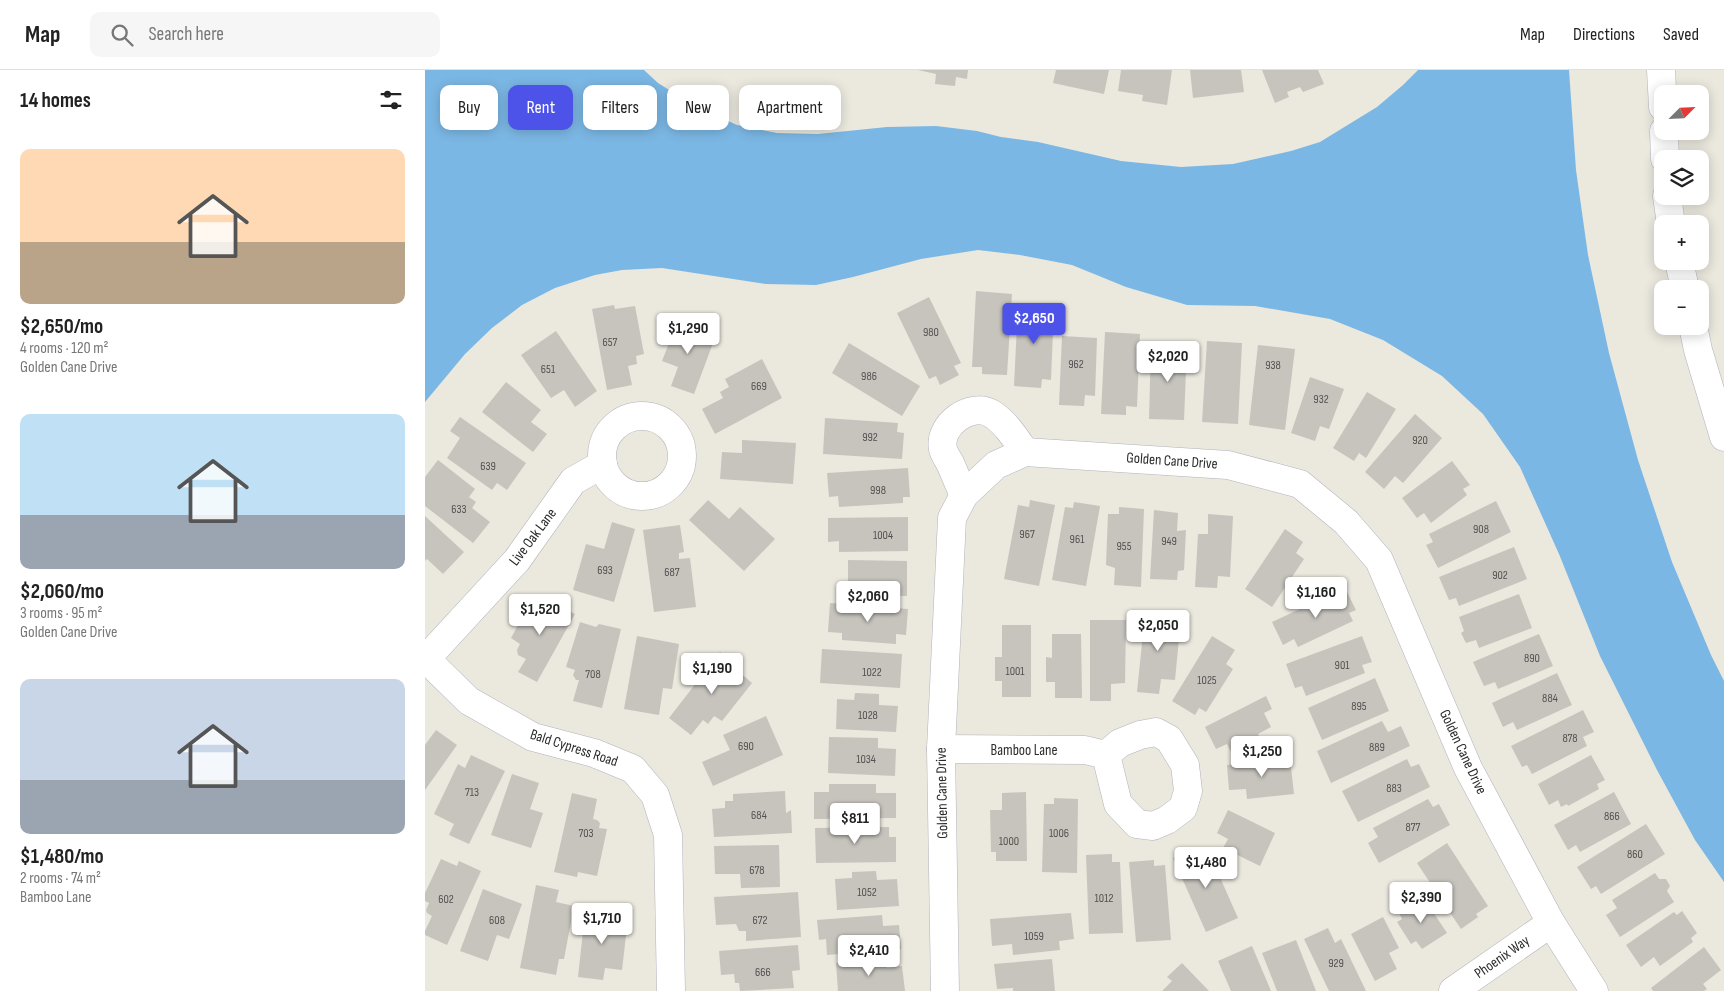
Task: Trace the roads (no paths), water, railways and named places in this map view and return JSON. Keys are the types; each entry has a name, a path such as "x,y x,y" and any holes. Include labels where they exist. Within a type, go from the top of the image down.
{"street":[{"path":"1661,70 1662,85"},
{"path":"1695,335 1724,437"},
{"path":"964,495 943,450 943,438 949,427 959,417 977,409 991,414 1007,428 1025,452"},
{"name":"Golden Cane Drive","path":"945,991 941,749 952,518 964,495 996,465 1025,452 1228,465 1300,484 1346,522 1379,560 1468,768 1551,923 1594,991"},
{"name":"Live Oak Lane","path":"426,660 517,560 573,481 603,464"},
{"name":"Bald Cypress Road","path":"426,660 469,701 533,737 594,753 633,768 655,795 668,835 671,991"},
{"name":"Bamboo Lane","path":"941,749 1085,750 1106,755"},
{"name":"Phoenix Way","path":"1453,991 1551,923"}],"water":[{"path":"425,70 644,70 667,89 667,130 729,130 729,121 739,125 739,130 818,134 887,127 936,126 1038,142 1121,161 1181,167 1233,164 1291,151 1320,142 1377,107 1418,70 1569,70 1576,170 1588,255 1609,353 1638,460 1672,562 1711,655 1724,681 1724,882 1695,840 1657,770 1600,656 1559,554 1520,467 1483,414 1442,376 1383,340 1330,319 1255,306 1187,305 1126,287 1072,265 1020,255 978,250 921,259 816,285 766,284 662,268 622,270 595,275 555,288 522,305 492,328 465,354 425,402"}]}
